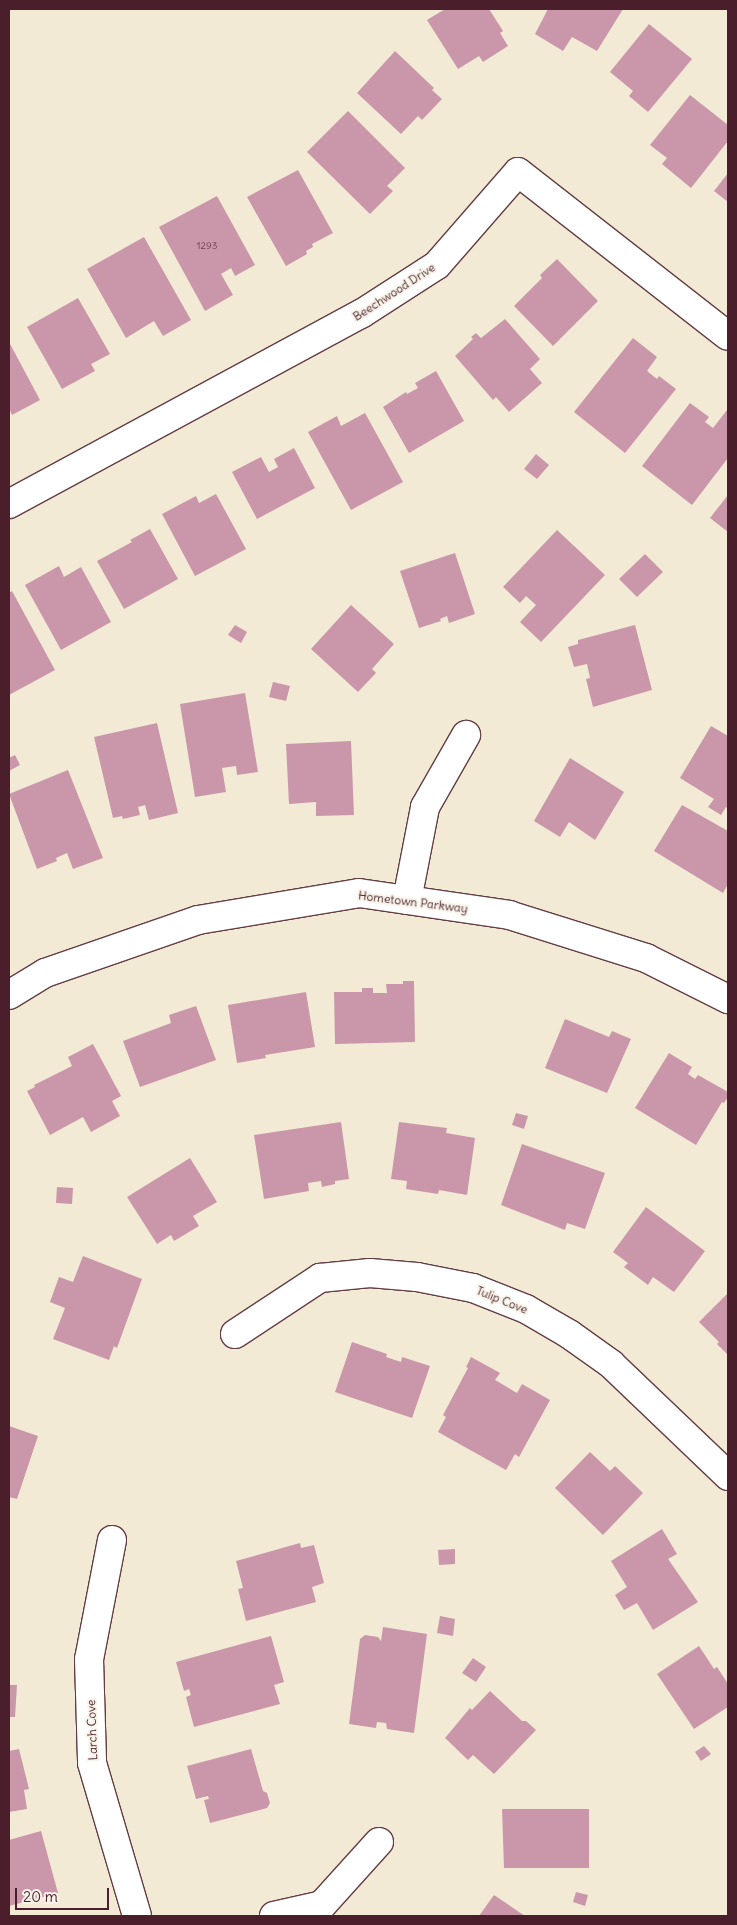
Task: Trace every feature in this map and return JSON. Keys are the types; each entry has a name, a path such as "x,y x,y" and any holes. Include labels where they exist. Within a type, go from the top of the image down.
{"street":[{"name":"Beechwood Drive","path":"9,504 361,314 437,265 518,172 728,336"},
{"path":"407,900 426,807 466,735"},
{"name":"Hometown Parkway","path":"9,995 45,973 198,920 360,893 509,915 646,958 728,999"},
{"name":"Tulip Cove","path":"235,1334 320,1278 370,1273 417,1277 473,1288 526,1309 569,1334 611,1364 728,1476"},
{"name":"Larch Cove","path":"112,1540 89,1660 92,1763 137,1916"},
{"path":"274,1916 322,1905 379,1842"}],"building":[{"path":"445,9 489,9 503,31 500,33 508,46 483,62 479,56 458,69 427,20"},
{"path":"548,9 623,9 597,51 572,37 563,51 535,34"},
{"path":"649,24 692,59 648,112 629,96 633,91 610,72"},
{"path":"395,51 434,88 432,90 442,99 422,120 418,116 401,134 357,93"},
{"path":"690,95 728,125 728,141 691,188 662,164 667,158 650,145"},
{"path":"348,111 405,168 387,186 393,191 370,214 307,152"},
{"path":"298,170 333,233 312,244 313,247 306,251 307,254 286,266 247,197"},
{"path":"728,173 728,202 714,191"},
{"path":"217,196 255,265 235,276 231,268 221,274 233,295 205,311 159,227"},
{"path":"144,237 191,320 163,336 154,321 126,338 87,269"},
{"path":"557,259 598,301 553,346 514,306 542,278 540,275"},
{"path":"78,298 110,354 91,364 95,371 62,389 27,327"},
{"path":"505,319 540,359 530,369 542,383 509,412 496,397 493,400 455,356 473,339 471,337 476,333 481,338"},
{"path":"633,338 657,357 647,371 657,379 659,376 676,389 625,453 574,412"},
{"path":"9,342 40,400 12,415 9,408"},
{"path":"436,371 464,421 409,453 383,407 406,392 407,394 418,388 415,383"},
{"path":"690,403 709,417 705,422 713,428 728,411 728,458 692,505 642,466"},
{"path":"365,413 403,482 351,510 308,432 337,416 341,426"},
{"path":"294,448 315,488 257,519 232,472 261,457 269,472 278,467 274,459"},
{"path":"536,454 549,465 537,479 524,469"},
{"path":"216,494 246,549 195,576 162,514 196,496 199,503"},
{"path":"728,495 728,532 710,518"},
{"path":"150,529 178,579 124,609 97,561 132,542 130,540"},
{"path":"557,530 605,575 541,642 520,622 536,605 526,596 520,603 503,587"},
{"path":"455,553 475,614 449,623 447,616 440,619 441,621 419,628 400,571"},
{"path":"645,554 663,572 637,597 619,579"},
{"path":"59,566 64,577 81,567 111,622 61,650 25,585"},
{"path":"12,591 55,670 9,695 9,593"},
{"path":"351,605 394,644 372,669 376,673 358,692 311,649"},
{"path":"235,625 247,632 241,643 228,635"},
{"path":"635,625 652,690 593,707 586,679 590,678 587,664 574,667 568,647 578,644 578,640"},
{"path":"273,682 290,686 286,701 269,697"},
{"path":"245,693 258,772 237,775 236,766 222,768 226,792 195,797 180,704"},
{"path":"157,723 178,813 149,820 145,805 138,807 140,815 123,819 122,816 113,818 94,737"},
{"path":"711,726 728,736 728,808 726,807 721,815 708,807 714,799 680,778"},
{"path":"351,741 354,815 316,816 316,802 289,804 286,744"},
{"path":"15,755 20,765 9,771 9,758"},
{"path":"570,758 624,792 595,840 569,822 560,837 534,821"},
{"path":"68,770 103,858 73,869 67,853 56,858 57,861 37,869 9,794"},
{"path":"682,805 728,831 728,884 723,893 654,851"},
{"path":"403,981 414,981 415,1042 335,1044 334,992 362,992 362,988 373,988 373,993 387,993 386,984 403,984"},
{"path":"306,992 315,1047 265,1055 266,1058 237,1063 228,1005"},
{"path":"196,1006 216,1060 140,1087 123,1041 171,1023 169,1015"},
{"path":"565,1019 609,1037 612,1031 631,1039 607,1093 545,1068"},
{"path":"93,1044 121,1096 112,1101 120,1116 91,1132 83,1117 50,1135 27,1091 35,1087 34,1085 72,1066 68,1057"},
{"path":"669,1053 692,1067 688,1074 695,1079 698,1075 728,1092 728,1097 724,1103 722,1102 696,1145 635,1108"},
{"path":"516,1113 528,1116 524,1129 512,1125"},
{"path":"341,1122 349,1179 335,1181 335,1184 322,1187 321,1181 308,1183 309,1191 264,1199 254,1135"},
{"path":"399,1122 447,1128 446,1133 475,1138 467,1195 439,1190 438,1194 406,1189 407,1181 391,1179"},
{"path":"522,1144 605,1173 585,1229 567,1223 565,1230 501,1205"},
{"path":"190,1158 217,1202 193,1216 199,1226 174,1241 171,1235 157,1244 127,1197"},
{"path":"57,1187 73,1188 72,1204 56,1203"},
{"path":"646,1207 705,1251 674,1292 653,1277 648,1285 624,1267 628,1263 613,1252"},
{"path":"83,1256 142,1279 117,1348 114,1346 109,1360 53,1339 65,1308 50,1302 59,1277 73,1282"},
{"path":"728,1293 728,1355 717,1344 719,1342 699,1322"},
{"path":"352,1342 387,1354 386,1357 401,1362 402,1357 430,1366 412,1418 335,1392"},
{"path":"471,1357 500,1373 495,1380 517,1393 522,1384 550,1400 519,1457 515,1454 506,1470 438,1432 446,1417 443,1415 468,1368 466,1367"},
{"path":"9,1426 38,1436 17,1499 9,1497"},
{"path":"590,1452 610,1471 615,1466 643,1493 603,1535 555,1488"},
{"path":"662,1529 677,1554 668,1559 698,1602 653,1630 637,1603 624,1610 615,1595 627,1587 611,1561"},
{"path":"300,1543 301,1548 314,1545 324,1583 312,1587 316,1602 246,1621 238,1589 243,1588 236,1561"},
{"path":"455,1549 455,1564 439,1565 438,1550"},
{"path":"440,1616 455,1619 453,1636 437,1633"},
{"path":"383,1627 427,1634 414,1733 387,1729 386,1723 377,1722 376,1728 349,1724 360,1639 365,1635 378,1637 381,1641"},
{"path":"271,1636 284,1682 274,1685 280,1704 194,1727 186,1697 191,1695 189,1689 184,1691 176,1662"},
{"path":"699,1646 714,1669 717,1667 728,1684 728,1707 694,1729 657,1674"},
{"path":"473,1658 486,1667 476,1682 462,1673"},
{"path":"9,1685 17,1685 15,1717 9,1717"},
{"path":"490,1691 522,1721 526,1721 536,1730 494,1774 473,1755 468,1760 445,1738 470,1708 472,1710"},
{"path":"704,1746 711,1754 701,1761 695,1752"},
{"path":"19,1749 29,1789 24,1790 27,1809 9,1812 9,1751"},
{"path":"251,1749 263,1791 267,1793 270,1803 267,1808 210,1823 204,1800 209,1799 208,1796 196,1799 187,1766"},
{"path":"502,1809 589,1809 589,1868 504,1868"},
{"path":"41,1831 58,1893 9,1906 9,1840"},
{"path":"576,1892 588,1895 585,1906 573,1902"},
{"path":"494,1895 525,1916 479,1916"}]}
